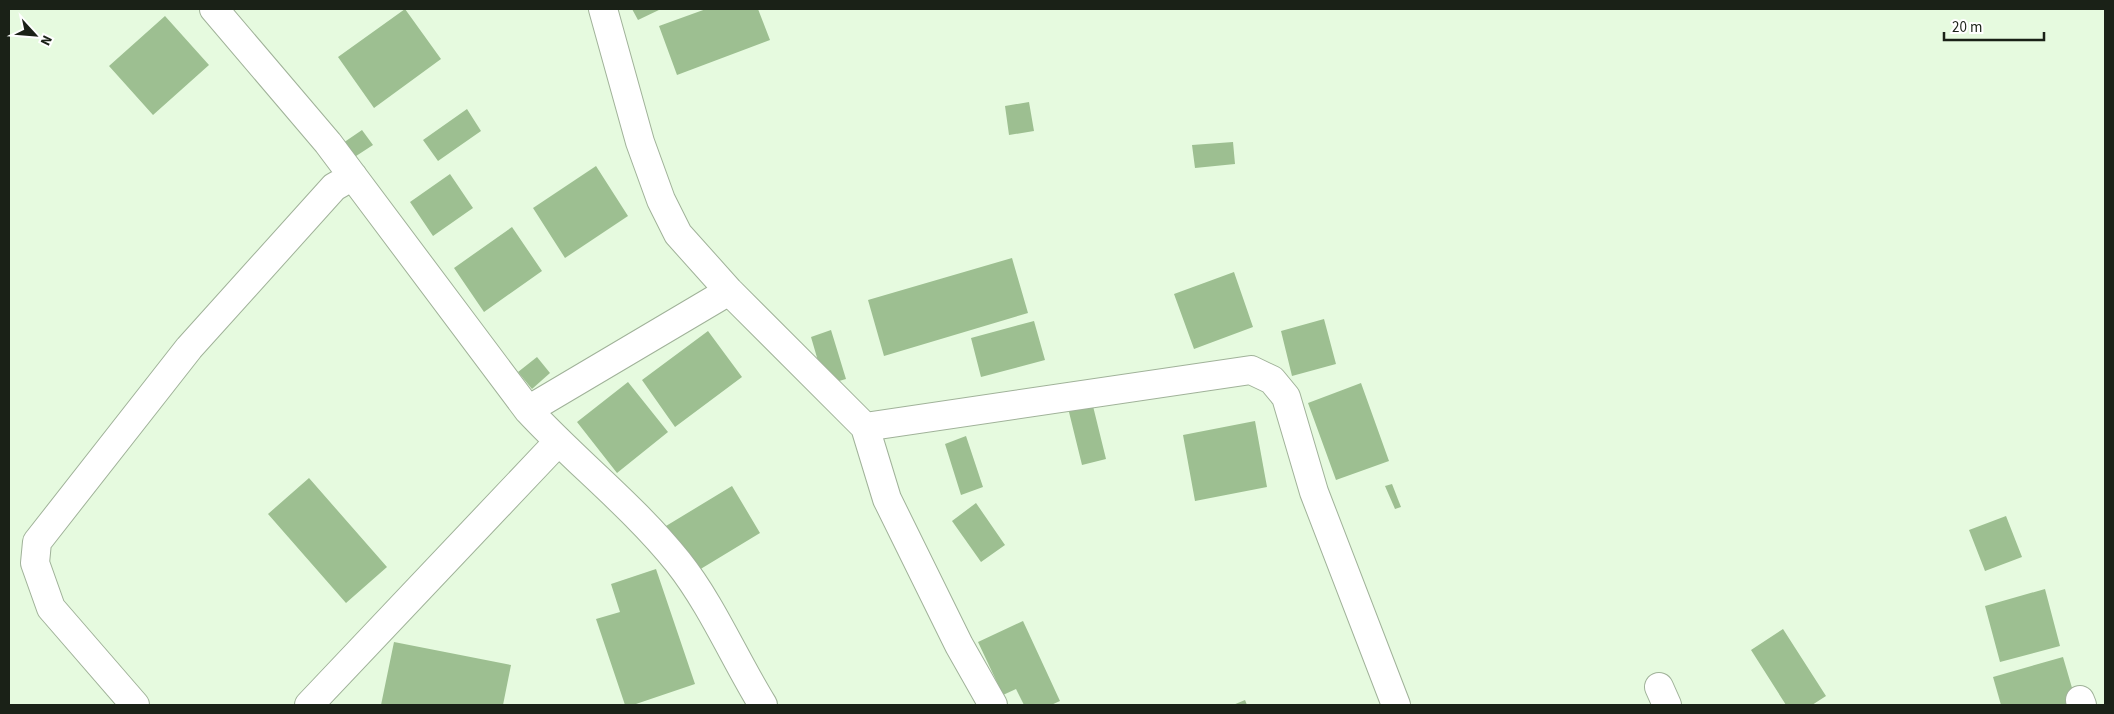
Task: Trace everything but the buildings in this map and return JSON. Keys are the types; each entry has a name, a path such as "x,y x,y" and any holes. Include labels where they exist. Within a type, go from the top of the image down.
{"street":[{"path":"214,9 315,128 353,176 528,410 558,442 628,506 678,562 706,605 763,705"},
{"path":"603,9 640,142 661,200 678,234 729,291 865,427 887,499 959,646 993,705"},
{"path":"135,705 51,608 35,563 37,542 189,348 334,187 353,176"},
{"path":"528,410 729,291"},
{"path":"865,427 1251,370 1272,380 1286,397 1314,492 1396,705"},
{"path":"309,705 558,442"}]}
